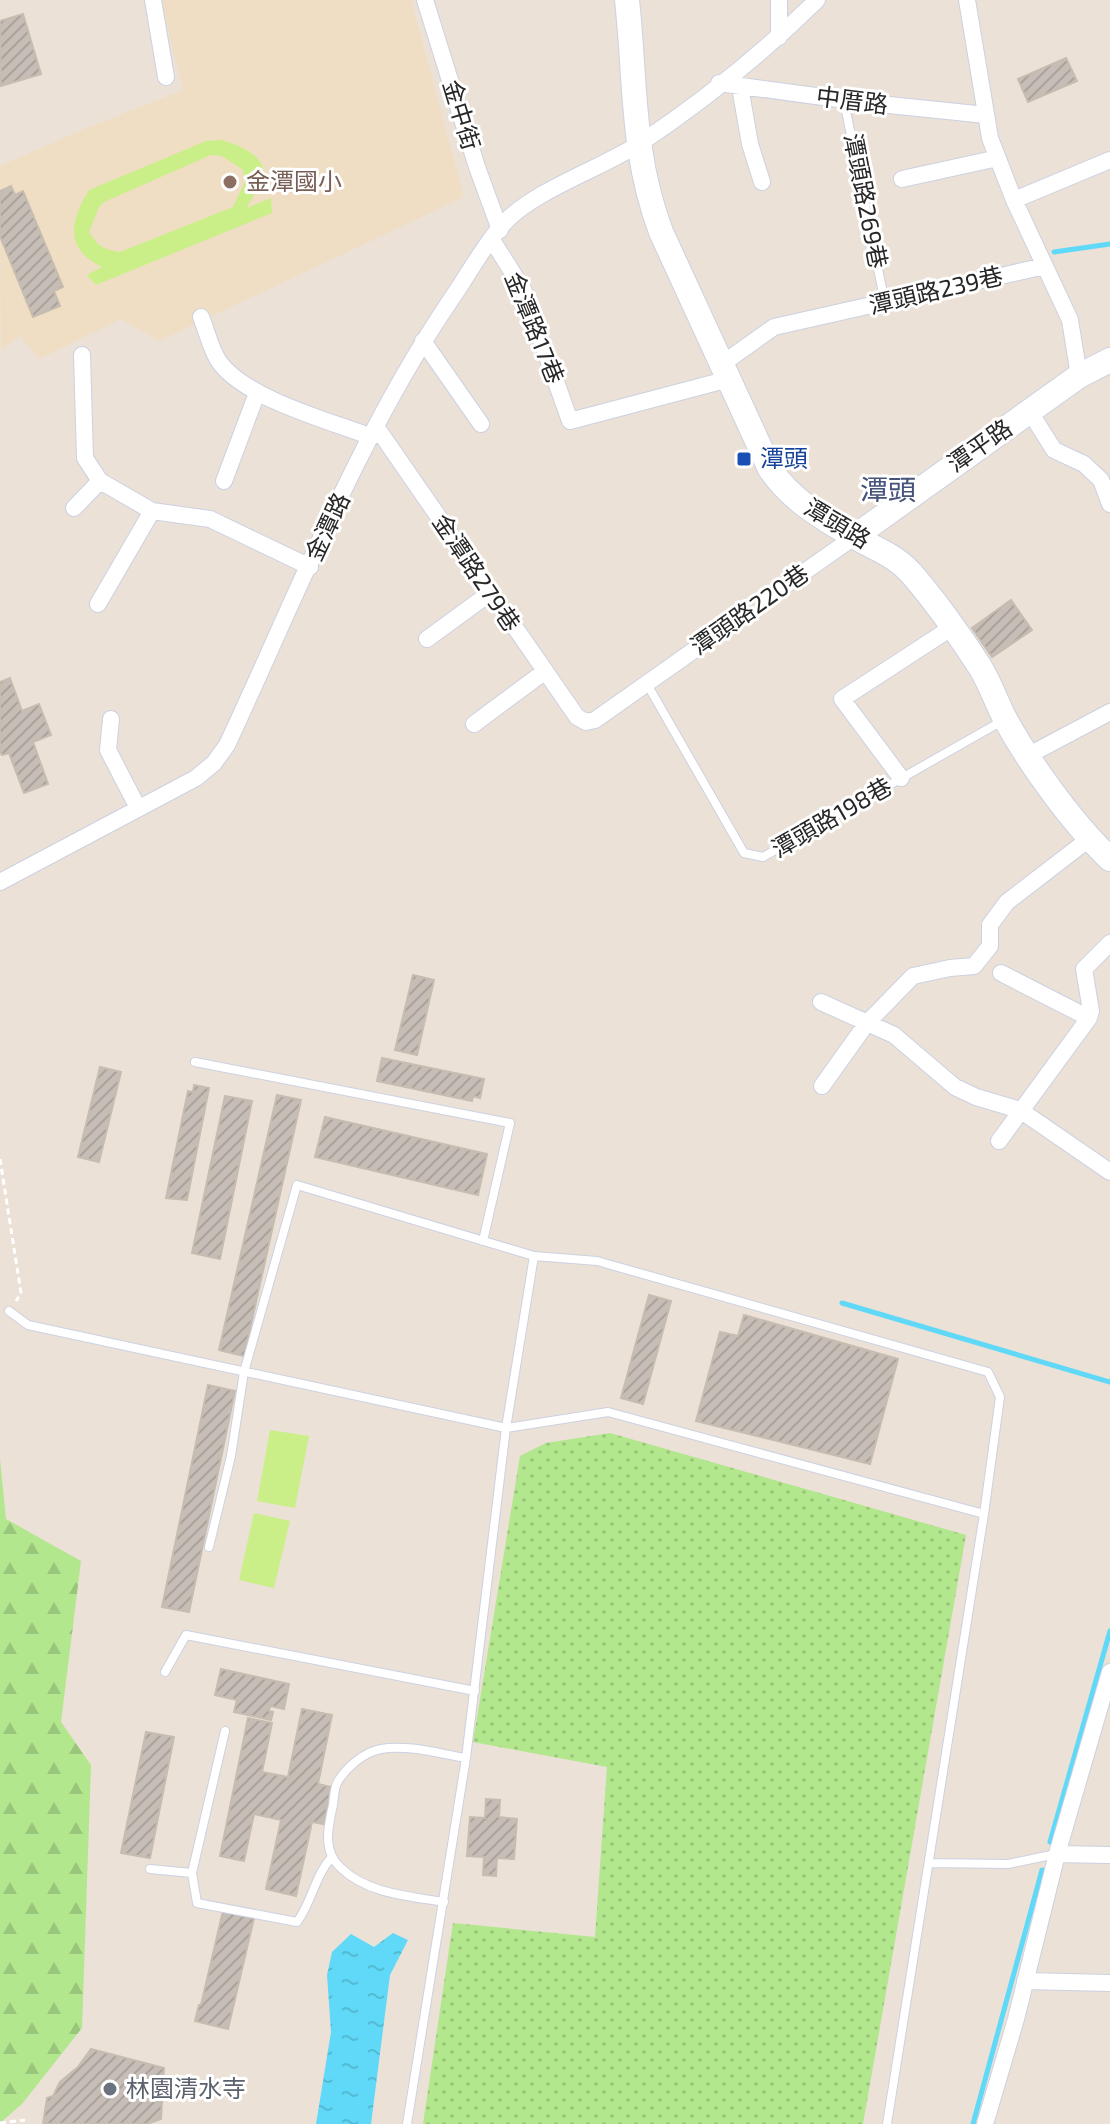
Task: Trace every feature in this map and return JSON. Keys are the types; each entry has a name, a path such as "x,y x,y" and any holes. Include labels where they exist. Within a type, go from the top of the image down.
{"street":[{"path":"153,0 166,77"},
{"name":"金中街","path":"425,0 496,235"},
{"path":"627,0 637,145"},
{"path":"779,0 779,37"},
{"name":"金潭路","path":"0,882 196,778 214,763 227,745 374,432 423,341 509,218 637,145 779,37 817,0"},
{"path":"967,0 990,138 1014,200 1070,320 1079,376"},
{"name":"中厝路","path":"719,83 986,115"},
{"path":"740,87 750,144 762,182"},
{"name":"潭頭路","path":"637,145 648,197 657,220 770,469 783,489 854,537 894,557 911,573 981,669 1005,719 1029,755 1089,839 1110,859"},
{"path":"902,179 998,158"},
{"path":"1014,200 1110,160"},
{"name":"金潭路17巷","path":"496,235 523,289 570,421 726,372"},
{"name":"潭頭路239巷","path":"726,372 774,327 1045,266"},
{"path":"201,317 217,359 257,393 374,432"},
{"path":"423,341 481,424"},
{"path":"82,355 85,458 100,481 152,511 210,519 310,567"},
{"name":"潭平路","path":"854,537 1079,376 1110,360"},
{"path":"224,481 257,393"},
{"path":"1030,412 1054,450 1084,464 1101,480 1110,504"},
{"name":"金潭路279巷","path":"374,432 577,717"},
{"path":"74,508 100,481"},
{"path":"98,604 152,511"},
{"name":"潭頭路220巷","path":"766,599 854,537"},
{"path":"427,639 490,593"},
{"name":"潭頭路220巷","path":"577,717 586,722 595,720 731,624"},
{"path":"901,778 842,699 951,628"},
{"path":"474,724 544,672"},
{"path":"1029,755 1110,712"},
{"path":"111,719 108,750 138,808"},
{"path":"822,1086 867,1023 913,976 974,966 990,946 990,925 1007,902 1089,839"},
{"path":"999,1141 1089,1018 1091,1011 1084,969 1110,943"},
{"path":"1001,973 1089,1018"},
{"path":"821,1002 894,1035 955,1087 976,1097 1020,1110 1110,1172"},
{"path":"985,2124 1057,1854 1110,1672"},
{"path":"1057,1854 1110,1855"},
{"path":"1025,1981 1110,1983"}],"lane":[{"name":"潭頭路269巷","path":"844,100 885,303"},
{"name":"潭頭路198巷","path":"646,683 744,853 763,857 1005,719"},
{"path":"195,1062 510,1123 483,1241"},
{"path":"209,1547 231,1456 244,1372 297,1185 534,1256 597,1261 988,1372 1000,1397 887,2124"},
{"path":"407,2124 466,1758 506,1428 534,1256"},
{"path":"9,1311 28,1325 506,1428 608,1412 984,1514"},
{"path":"165,1672 186,1635 475,1691"},
{"path":"225,1731 192,1873 197,1903 297,1922 307,1907 323,1866 332,1857"},
{"path":"444,1902 393,1893 353,1878 332,1857 328,1827 337,1783 355,1763 378,1749 394,1747 466,1758"},
{"path":"929,1863 1008,1864 1057,1854"},
{"path":"150,1869 192,1873"}],"path":[{"path":"0,1159 21,1293 9,1311"},
{"path":"0,2123 25,2120"}],"shaded area":[{"name":"金潭國小","path":"161,0 411,0 464,197 159,341 121,319 39,359 20,336 1,351 0,166 183,90"}],"green space":[{"path":"206,141 228,142 256,157 261,163 263,177 247,208 271,198 272,213 96,285 87,275 102,267 82,252 74,234 77,213 89,190","holes":["211,155 222,156 243,170 245,182 233,207 120,252 102,246 89,232 104,202"]},
{"path":"270,1430 309,1436 295,1508 257,1501"},
{"path":"610,1433 966,1535 863,2124 423,2124 453,1923 595,1937 607,1767 473,1742 520,1456 546,1443"},
{"path":"0,1459 6,1519 81,1561 61,1722 91,1765 82,2028 22,2104 0,2123"},
{"path":"254,1513 290,1521 274,1588 239,1580"}],"water":[{"path":"393,1933 408,1940 390,1975 371,2124 316,2124 331,2032 327,1975 332,1952 351,1934 374,1947"}],"building":[{"path":"23,14 41,74 1,86 0,21"},
{"path":"1066,58 1077,81 1028,102 1018,79"},
{"path":"11,186 15,195 23,191 63,287 54,291 60,306 33,317 0,236 0,191"},
{"path":"1011,600 1032,630 992,657 972,628"},
{"path":"10,678 22,711 39,704 51,735 33,742 48,784 24,793 9,753 2,755 0,752 0,682"},
{"path":"413,975 434,980 417,1055 395,1050"},
{"path":"382,1058 484,1079 480,1098 473,1096 472,1101 377,1081"},
{"path":"100,1067 121,1072 99,1162 78,1157"},
{"path":"194,1085 209,1088 187,1200 166,1198 188,1091 193,1092"},
{"path":"277,1095 301,1100 244,1356 219,1350"},
{"path":"225,1096 252,1101 220,1259 192,1253"},
{"path":"325,1117 487,1154 478,1195 315,1157"},
{"path":"649,1295 671,1301 643,1404 621,1398"},
{"path":"744,1315 898,1359 870,1464 696,1421 720,1332 738,1336"},
{"path":"208,1385 235,1391 189,1612 162,1607"},
{"path":"221,1669 289,1684 284,1709 270,1706 269,1711 273,1712 271,1720 234,1712 237,1700 215,1695"},
{"path":"302,1709 332,1715 318,1784 331,1787 324,1824 312,1822 296,1896 266,1889 281,1820 254,1814 244,1861 220,1856 248,1718 272,1723 262,1772 288,1777"},
{"path":"146,1732 174,1737 150,1858 121,1853"},
{"path":"486,1799 500,1800 499,1817 517,1819 514,1859 497,1858 496,1876 483,1875 484,1857 467,1856 470,1817 485,1818"},
{"path":"223,1911 254,1918 228,2029 195,2021"},
{"name":"林園清水寺","path":"91,2049 164,2068 161,2119 147,2124 43,2124 47,2098 53,2096 60,2082 78,2067"}],"waterway":[{"path":"1054,252 1110,244"},
{"path":"842,1303 1110,1382"},
{"path":"1050,1842 1110,1631"},
{"path":"973,2124 1042,1870"}],"place":[{"name":"金潭國小","path":"230,182"},
{"name":"潭頭","path":"744,459"},
{"name":"林園清水寺","path":"110,2089"}],"district":[{"name":"潭頭","path":"888,490"}]}
